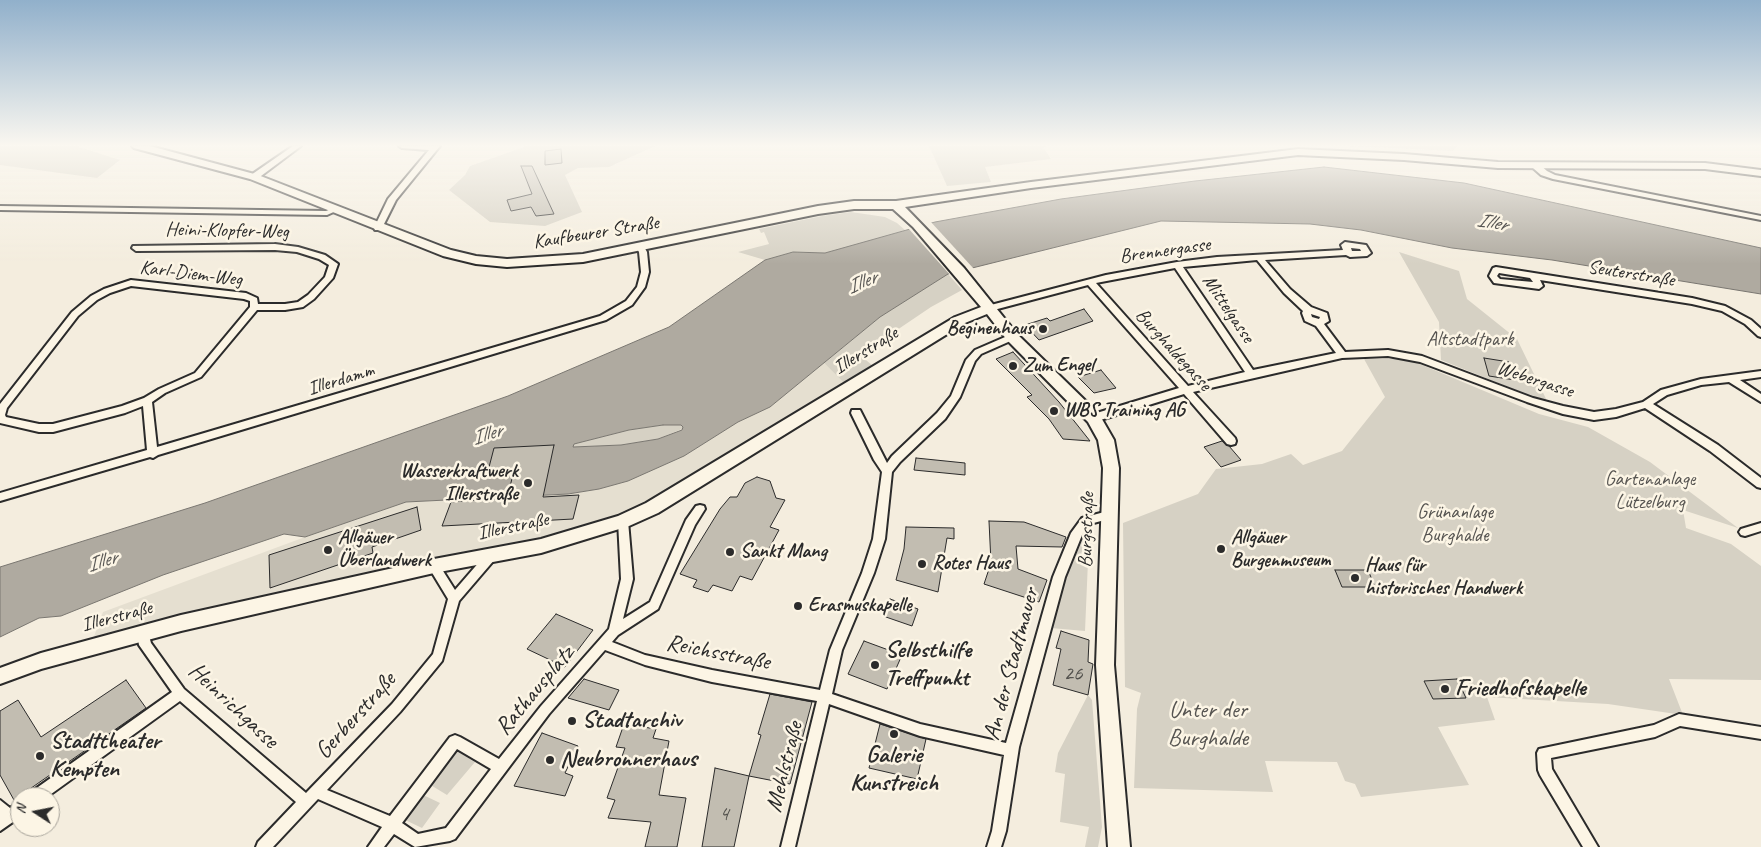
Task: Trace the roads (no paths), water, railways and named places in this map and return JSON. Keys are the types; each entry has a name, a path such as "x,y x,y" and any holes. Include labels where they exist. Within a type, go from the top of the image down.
{"street":[{"name":"Kaufbeurer Straße","path":"277,186 378,228 447,253 476,260 507,263 583,258 818,210 854,205 896,205 1027,186"},
{"path":"378,228 392,199 403,186"},
{"path":"1596,186 1761,218"},
{"name":"Burgstraße","path":"896,205 920,227 959,271 1012,337 1094,418 1106,440 1110,453 1111,468 1108,515 1105,664 1119,847"},
{"path":"0,208 327,213 334,210"},
{"name":"Heini-Klopfer-Weg","path":"136,248 275,247 314,254 334,264 329,278 311,297 300,305 285,308 254,306"},
{"name":"Illerdamm","path":"0,497 153,454 557,334 603,318 629,304 641,287 645,272 644,252 640,247"},
{"name":"Brennergasse","path":"990,308 1090,282 1176,265 1217,260 1260,259 1348,252"},
{"path":"1260,259 1287,291 1309,311 1315,311 1324,315 1324,321 1319,323 1342,355"},
{"name":"Mittelgasse","path":"1176,265 1251,374"},
{"name":"Seuterstraße","path":"1493,276 1496,270 1534,278 1692,301 1726,309 1748,322 1761,334"},
{"name":"Burghaldegasse","path":"1090,282 1230,441"},
{"name":"Karl-Diem-Weg","path":"131,283 246,296 254,300 254,306 198,375 147,400 125,409 53,428 39,428 2,420 0,415 3,407 76,314 94,298 106,291 131,283"},
{"name":"Illerstraße","path":"0,676 41,661 143,633 434,566 541,546 623,521 652,508 960,320 990,308"},
{"path":"856,413 879,460 887,472 896,459 941,416 955,397 971,360 978,352 1012,337"},
{"name":"Webergasse","path":"1094,418 1185,390 1342,355 1388,352 1422,359 1530,400 1563,410 1594,416 1616,413 1646,404 1664,392 1701,382 1761,374"},
{"path":"1732,379 1761,399"},
{"path":"147,400 153,454"},
{"path":"1646,404 1714,448 1761,484"},
{"name":"Mehlstraße","path":"788,847 836,650 868,573 879,539 887,472"},
{"path":"614,631 654,605 690,523 700,509"},
{"name":"An der Stadtmauer","path":"994,847 999,831 1012,751 1050,603 1077,533 1086,520 1108,515"},
{"path":"614,631 627,579 623,521"},
{"path":"1745,532 1761,527"},
{"name":"Gerberstraße","path":"263,847 396,708 438,657 454,599 491,556"},
{"path":"434,566 454,599"},
{"name":"Rathausplatz","path":"391,824 415,844 450,834 545,710 614,631"},
{"name":"Heinrichgasse","path":"143,633 145,645 180,693 311,797 391,824"},
{"name":"Reichsstraße","path":"604,644 645,660 712,676 825,697 920,730 1012,751"},
{"path":"50,787 180,693"},
{"path":"1591,847 1545,770 1544,753 1655,731 1679,720 1761,733"},
{"name":"Rathausplatz","path":"375,847 455,741 502,768"}],"water":[{"name":"Iller","path":"1161,186 1476,186 1761,248 1761,294 1552,260 1452,248 1361,230 1310,224 1161,221 948,274 880,317 770,407 738,422 684,456 628,481 599,489 568,494 406,502 305,537 284,534 163,575 61,616 39,618 0,637 0,567 205,503 508,396 669,327 765,260 793,252 825,253 935,222 1061,199","holes":["663,425 681,425 683,427 682,430 658,439 621,445 573,447 574,444 629,430"]}],"place":[{"name":"Beginenhaus","path":"1043,329"},
{"name":"Zum Engel","path":"1013,366"},
{"name":"WBS Training AG","path":"1054,411"},
{"name":"Wasserkraftwerk Illerstraße","path":"528,483"},
{"name":"Allgäuer Burgenmuseum","path":"1221,549"},
{"name":"Allgäuer Überlandwerk","path":"328,550"},
{"name":"Sankt Mang","path":"730,552"},
{"name":"Rotes Haus","path":"922,564"},
{"name":"Haus für historisches Handwerk","path":"1355,578"},
{"name":"Erasmuskapelle","path":"798,606"},
{"name":"Selbsthilfe Treffpunkt","path":"875,665"},
{"name":"Friedhofskapelle","path":"1445,689"},
{"name":"Stadtarchiv","path":"572,721"},
{"name":"Galerie Kunstreich","path":"894,734"},
{"name":"Stadttheater Kempten","path":"40,756"},
{"name":"Neubronnerhaus","path":"550,760"}],"park label":[{"name":"Altstadtpark","path":"1470,340"},
{"name":"Gartenanlage Lützelburg","path":"1650,492"},
{"name":"Grünanlage Burghalde","path":"1455,524"},
{"name":"Unter der Burghalde","path":"1208,725"}]}
